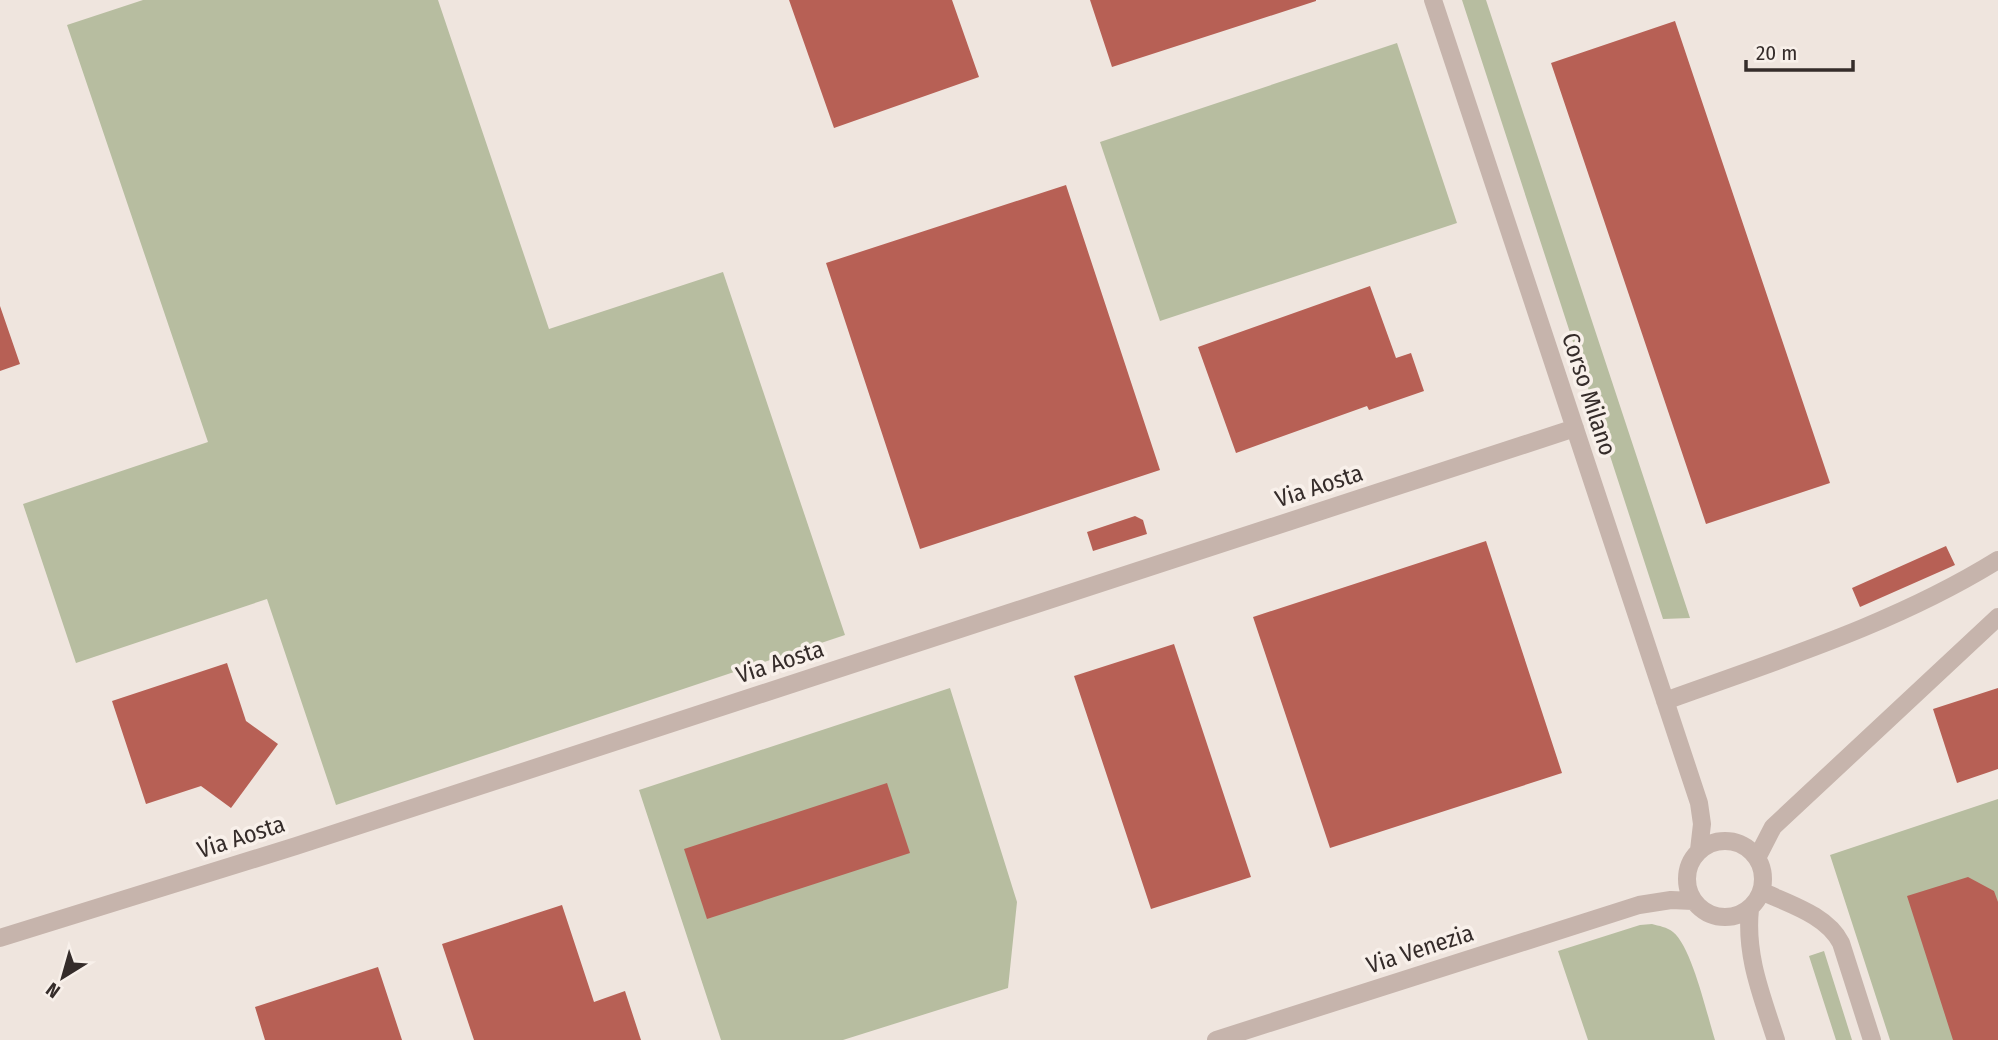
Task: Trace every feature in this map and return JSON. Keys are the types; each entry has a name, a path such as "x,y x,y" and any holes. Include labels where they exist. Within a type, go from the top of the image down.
{"street":[{"name":"Corso Milano","path":"1433,0 1699,803 1702,824 1699,850 1690,863 1686,876"},
{"name":"Via Aosta","path":"0,938 296,846 1575,428"},
{"path":"1665,701 1865,628 1934,596 1998,560"},
{"path":"1719,918 1729,918 1750,909 1758,899 1763,880 1757,858 1773,827 1998,617"},
{"name":"Corso Milano","path":"1699,803 1718,831 1729,841 1748,848 1757,858"},
{"path":"1699,850 1710,843 1729,841"},
{"path":"1686,876 1693,901 1700,909 1719,918 1739,939 1751,958"},
{"name":"Via Venezia","path":"1216,1040 1639,905 1666,892 1686,876"},
{"path":"1761,891 1817,918 1836,932 1872,1040"},
{"name":"Via Venezia","path":"1639,905 1671,900 1693,901"},
{"path":"1750,909 1748,936 1751,958 1776,1040"}],"green space":[{"path":"143,0 438,0 549,329 723,272 845,635 336,805 267,599 76,663 23,504 208,442 67,25"},
{"path":"1462,0 1486,0 1690,618 1663,619"},
{"path":"1397,43 1457,223 1160,321 1100,142"},
{"path":"950,688 1017,902 1008,988 843,1040 721,1040 639,790"},
{"path":"1998,799 1998,1040 1890,1040 1830,855"},
{"path":"1652,924 1673,932 1680,940 1698,982 1715,1040 1588,1040 1558,951 1640,925"},
{"path":"1824,951 1852,1040 1836,1040 1809,956"}],"building":[{"path":"789,0 952,0 979,77 834,128"},
{"path":"1090,0 1316,0 1316,1 1112,67"},
{"path":"1675,21 1830,483 1706,524 1551,63"},
{"path":"1066,185 1160,470 920,549 826,263"},
{"path":"1370,286 1396,358 1411,353 1424,391 1369,410 1367,406 1236,453 1198,347"},
{"path":"0,306 20,364 0,371"},
{"path":"1135,516 1143,520 1147,534 1093,551 1087,532"},
{"path":"1486,541 1562,773 1330,848 1253,617"},
{"path":"1946,546 1955,565 1860,607 1852,588"},
{"path":"1174,644 1251,877 1151,909 1074,676"},
{"path":"227,663 246,721 278,744 231,808 201,786 146,804 112,701"},
{"path":"1998,688 1998,769 1957,783 1933,709"},
{"path":"887,783 910,853 707,919 684,849"},
{"path":"1968,877 1994,891 1998,902 1998,1040 1953,1040 1907,896"},
{"path":"562,905 594,1002 625,991 641,1040 474,1040 442,944"},
{"path":"378,967 402,1040 265,1040 255,1007"}]}
